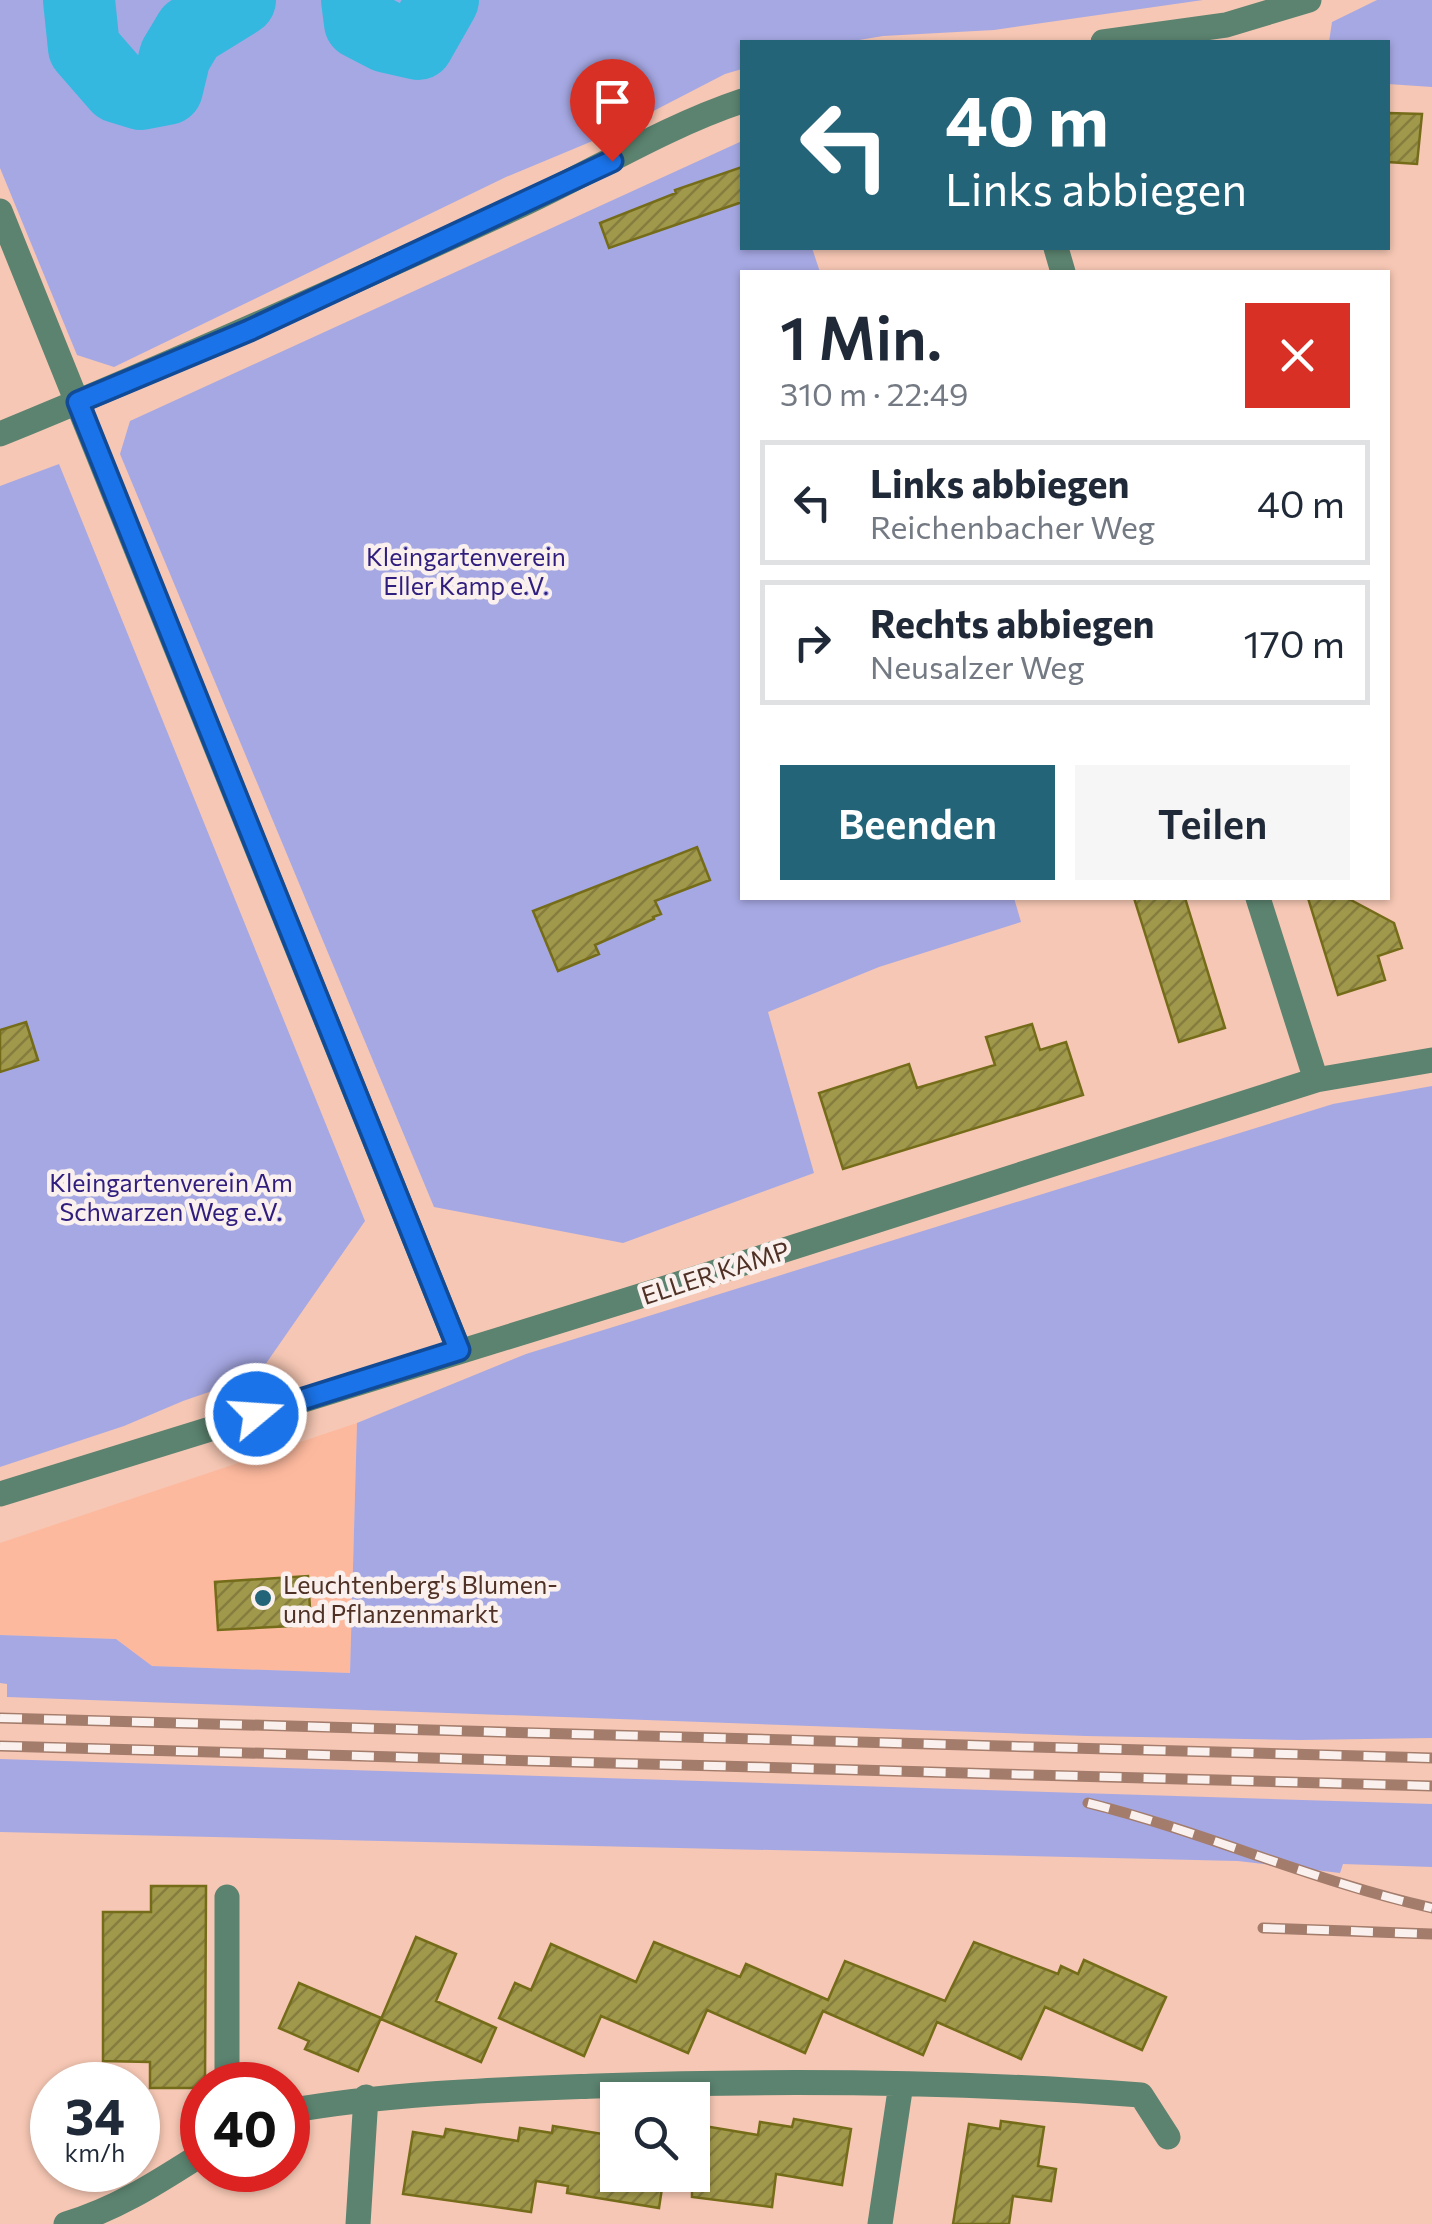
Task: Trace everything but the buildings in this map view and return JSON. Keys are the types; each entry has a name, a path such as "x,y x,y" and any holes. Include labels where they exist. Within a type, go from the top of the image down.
{"street":[{"path":"1117,40 1226,24 1309,0"},
{"path":"0,434 250,330 544,195 712,112 740,103"},
{"path":"0,211 459,1350"},
{"path":"1259,900 1316,1080"},
{"name":"ELLER KAMP","path":"0,1494 653,1292 1316,1080 1432,1060"},
{"path":"227,1897 227,2062"},
{"path":"310,2107 366,2098 676,2084 901,2084 1141,2095 1168,2137"},
{"path":"880,2224 901,2084"},
{"path":"358,2224 366,2098"},
{"path":"66,2224 102,2214 180,2168"}],"shaded area":[{"path":"357,1423 350,1673 151,1666 116,1639 0,1635 0,1543"}],"green space":[{"path":"0,0 1203,0 994,30 859,40 740,40 740,70 607,135 506,177 114,367 77,355 0,168"},
{"path":"1377,0 1432,0 1432,87 1390,84 1390,40 1329,40 1332,22"},
{"name":"Kleingartenverein Eller Kamp e.V.","path":"740,142 740,250 813,250 819,270 740,270 740,900 1015,900 1021,922 879,967 768,1012 814,1173 623,1243 434,1207 120,454 130,421"},
{"name":"Kleingartenverein Am Schwarzen Weg e.V.","path":"59,464 365,1221 258,1375 124,1426 0,1467 0,486"},
{"path":"1432,1086 1432,1738 1086,1736 7,1697 7,1684 0,1683 0,1635 116,1639 152,1666 350,1673 357,1423 526,1354 1333,1104"},
{"path":"0,1759 1432,1804 1432,1867 1343,1864 1340,1873 1238,1861 0,1832"}],"waterway":[{"path":"79,0 84,48 118,87 141,94 167,89 175,56 190,31 240,0"},
{"path":"357,0 360,23 387,37 418,44 443,0"}],"railway":[{"path":"0,1718 1432,1758"},
{"path":"0,1746 1432,1786"},
{"path":"1088,1803 1345,1885 1432,1908"},
{"path":"1263,1928 1432,1934"}],"place":[{"name":"Leuchtenberg's Blumen- und Pflanzenmarkt","path":"263,1598"}],"route":[{"path":"256,1414 459,1350 78,402 250,330 612,161"}]}
